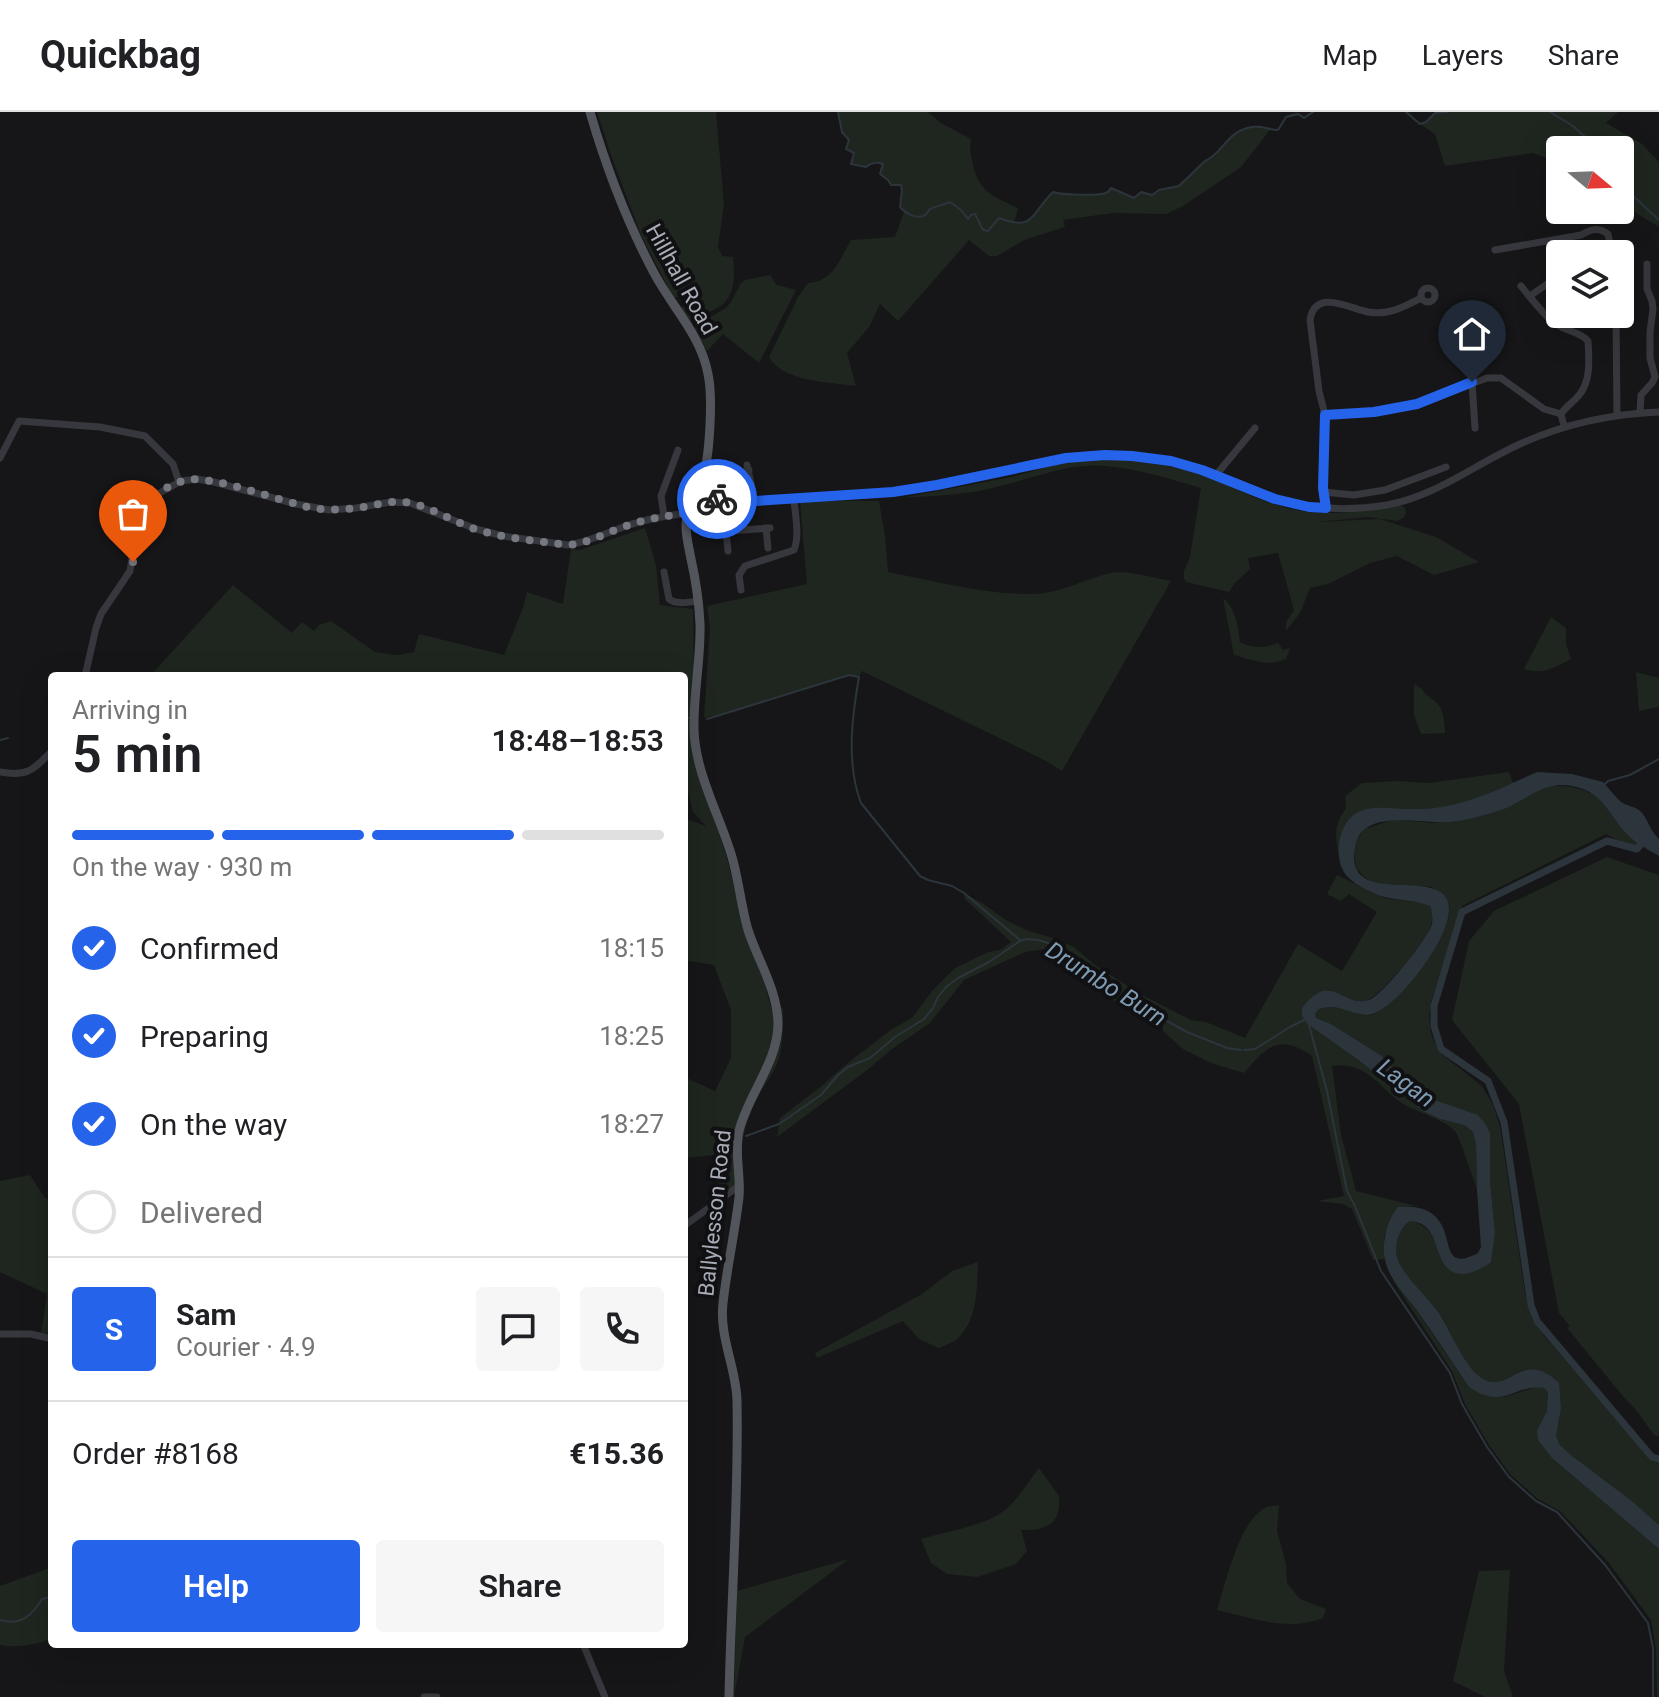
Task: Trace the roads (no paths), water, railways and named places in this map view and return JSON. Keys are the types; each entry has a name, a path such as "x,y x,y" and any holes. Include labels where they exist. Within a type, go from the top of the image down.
{"main road":[{"name":"Hillhall Road","path":"590,112 605,160 638,240 655,276 698,343 708,371 711,403 706,462 702,481 688,513"},
{"name":"Ballylesson Road","path":"688,513 686,527 699,601 700,646 694,717 698,761 732,858 748,929 775,998 778,1027 773,1054 740,1128 737,1155 740,1185 722,1310 724,1341 735,1383 737,1405 729,1697"}],"street":[{"path":"1552,240 1581,235 1592,229 1602,230 1608,234 1609,240"},
{"path":"1495,250 1546,241"},
{"path":"1640,413 1641,395 1655,377 1650,358 1653,309 1647,289 1647,264"},
{"path":"1530,296 1546,285"},
{"path":"1521,286 1552,321 1586,337 1586,384 1577,398 1563,409 1564,426"},
{"path":"1326,508 1323,492 1325,415 1321,406 1311,312 1320,304 1332,302 1369,312 1387,312 1421,298"},
{"path":"1616,328 1617,415"},
{"path":"1325,415 1374,412 1417,404 1487,378 1501,378 1544,409 1561,414"},
{"path":"1472,382 1475,428"},
{"path":"696,496 755,501 907,490 1053,460 1085,455 1119,455 1179,463 1275,499 1309,507 1373,507 1407,500 1452,481 1517,445 1564,426 1617,415 1659,412"},
{"path":"0,458 19,421 100,427 145,436 173,464 179,482"},
{"path":"1216,475 1255,428"},
{"path":"664,516 661,496 678,450"},
{"path":"1323,492 1354,495 1385,490 1446,467"},
{"path":"714,480 748,468 755,501"},
{"path":"86,672 101,614 130,571 141,513 156,495 179,482 197,479 214,482 329,510 391,502 410,503 476,529 568,545 664,516 688,513"},
{"path":"741,590 739,575 745,566 794,550 797,535 794,499"},
{"path":"742,501 744,530"},
{"path":"713,532 768,528 768,548"},
{"path":"726,531 728,551"},
{"path":"664,572 669,599 680,603 699,601"},
{"path":"0,772 30,772 48,755"},
{"path":"688,1223 740,1185"},
{"path":"0,1334 31,1334 48,1338"},
{"path":"585,1648 605,1697"},
{"path":"424,1697 437,1697"}],"water":[{"name":"Lagan","path":"1537,772 1572,774 1603,782 1621,802 1643,814 1659,839 1659,856 1629,836 1598,798 1570,786 1548,787 1509,807 1469,819 1451,822 1396,820 1369,826 1360,834 1355,847 1355,865 1361,875 1386,884 1432,888 1443,894 1449,905 1448,919 1442,936 1421,970 1386,1006 1367,1015 1331,1007 1319,1009 1315,1014 1316,1018 1382,1056 1403,1079 1422,1093 1478,1115 1486,1125 1490,1133 1495,1233 1491,1262 1474,1272 1455,1273 1444,1264 1427,1228 1410,1221 1398,1238 1398,1260 1442,1317 1477,1375 1494,1382 1536,1369 1559,1383 1561,1409 1556,1436 1560,1445 1659,1525 1659,1549 1552,1458 1538,1440 1537,1430 1547,1411 1548,1392 1544,1388 1533,1388 1491,1397 1469,1387 1397,1286 1387,1267 1384,1240 1398,1207 1421,1208 1435,1216 1443,1228 1450,1251 1459,1259 1478,1253 1481,1247 1473,1132 1464,1125 1423,1111 1306,1023 1302,1016 1302,1008 1322,992 1329,991 1359,1001 1375,996 1404,966 1432,924 1430,906 1378,895 1357,885 1346,875 1340,860 1339,843 1349,819 1369,809 1448,806 1493,792"}],"waterway":[{"path":"838,112 842,132 849,140 846,149 854,153 851,164 866,167 874,163 883,164 880,174 891,185 901,185 900,207 905,211 922,216 930,209 950,202 968,219 975,214 983,230 988,231 999,218 1011,222 1026,221 1053,192 1096,195 1107,193 1111,188 1134,198 1141,192 1152,195 1159,190 1179,186 1243,129 1278,130 1286,117 1298,114 1304,118 1313,112"},
{"path":"1406,112 1420,124 1435,113 1447,112"},
{"path":"1550,112 1584,136"},
{"path":"1634,197 1659,220"},
{"path":"707,719 849,675 859,677 852,757 861,803 920,876 964,893 1020,940"},
{"path":"0,740 8,738"},
{"path":"1603,786 1659,759"},
{"path":"1645,839 1637,849 1607,841 1462,912 1434,1006 1434,1026 1441,1049 1488,1081 1504,1122 1531,1305 1537,1321 1652,1457 1659,1459"},
{"name":"Drumbo Burn","path":"746,1136 779,1124 821,1095 848,1067 870,1058 924,1019 946,987 1027,939 1051,944 1116,993 1187,1032 1227,1048 1241,1050"},
{"name":"Drumbo Burn","path":"1244,1050 1255,1049 1306,1019"},
{"path":"1309,1025 1327,1091 1347,1191 1381,1271 1450,1373 1462,1404 1509,1477 1536,1501 1557,1512 1606,1566 1648,1623 1653,1648 1653,1697"},
{"name":"Drumbo Burn","path":"717,1160 733,1146"},
{"name":"Drumbo Burn","path":"0,1620 14,1622 30,1615 42,1599 48,1598"}]}
